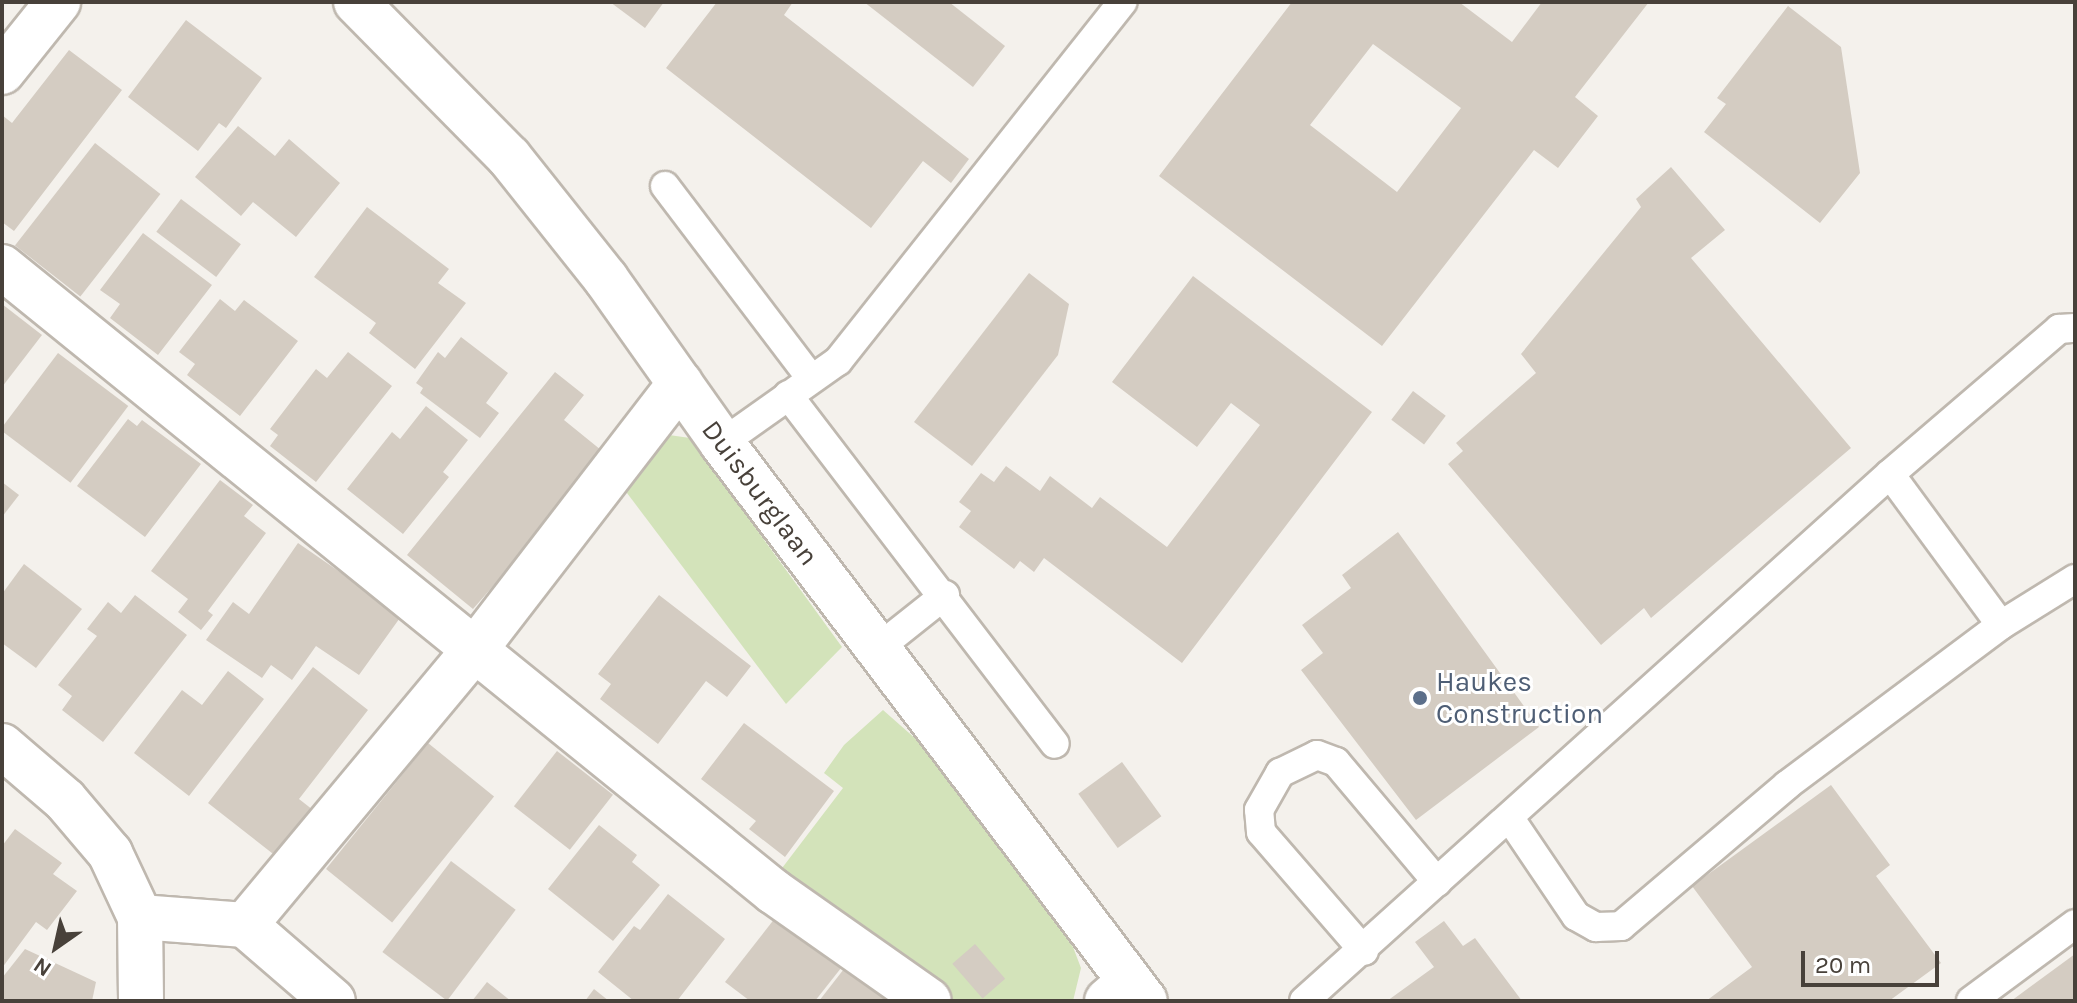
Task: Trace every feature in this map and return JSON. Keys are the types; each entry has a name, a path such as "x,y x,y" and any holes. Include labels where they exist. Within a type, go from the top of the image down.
{"street":[{"path":"2,72 58,2"},
{"name":"Duisburglaan","path":"356,2 509,157 606,279 722,443 877,649 1127,994"},
{"path":"2,267 477,647 774,892 929,1001"},
{"path":"245,925 477,647 680,383"},
{"path":"2,746 65,800 110,853 140,917 141,1001"},
{"path":"140,917 245,925 333,1001"}],"lane":[{"path":"722,443 838,361 1123,2"},
{"path":"665,186 811,378"},
{"path":"1304,1001 1511,820 1890,474 2059,329 2075,328"},
{"path":"788,395 945,595 1055,744"},
{"path":"1890,474 2001,625"},
{"path":"1511,820 1576,916 1596,927 1621,926 1787,785 2001,625 2075,579"},
{"path":"877,649 945,595"},
{"path":"1364,951 1261,832 1259,810 1280,773 1317,755 1336,762 1437,882"},
{"path":"1971,1001 2075,924"}],"green space":[{"path":"669,435 690,438 842,647 786,704 624,489"},
{"path":"883,710 917,740 1073,947 1081,968 1073,1001 946,1001 776,876 843,788 824,773 844,745"}],"building":[{"path":"610,2 664,2 645,28"},
{"path":"717,2 793,2 784,15 969,159 951,183 923,161 871,228 666,68"},
{"path":"864,2 949,2 1005,46 973,87"},
{"path":"1292,2 1459,2 1512,42 1542,2 1649,2 1575,97 1598,116 1558,168 1534,150 1382,346 1159,176","holes":["1373,44 1461,108 1397,192 1310,125"]},
{"path":"1788,6 1841,47 1860,173 1820,223 1704,132 1726,104 1717,98"},
{"path":"186,20 262,78 226,128 219,123 198,151 128,97"},
{"path":"69,50 122,90 14,231 2,222 2,115 12,123"},
{"path":"238,126 275,156 289,139 340,183 296,237 253,202 241,216 195,177"},
{"path":"95,143 160,194 80,297 15,245"},
{"path":"1671,167 1725,230 1691,258 1851,448 1651,618 1644,608 1601,645 1448,464 1463,451 1456,443 1536,373 1521,354 1641,207 1636,199"},
{"path":"181,199 241,244 216,277 156,232"},
{"path":"367,207 449,269 438,283 466,303 415,369 369,333 376,323 314,277"},
{"path":"143,233 212,285 158,355 110,318 120,304 100,290"},
{"path":"1029,273 1069,304 1058,355 972,466 914,422"},
{"path":"1193,276 1372,412 1182,663 1044,558 1034,572 1020,561 1014,569 959,527 971,511 959,502 981,473 994,482 1006,466 1040,491 1050,476 1092,508 1100,497 1167,547 1260,425 1231,403 1197,447 1112,382"},
{"path":"220,299 235,311 244,300 298,341 240,416 187,375 195,364 179,352"},
{"path":"2,304 42,335 2,387"},
{"path":"461,337 508,373 486,403 499,413 480,438 420,393 423,388 416,383 438,352 445,358"},
{"path":"348,352 392,386 316,482 270,446 278,435 270,429 316,369 327,378"},
{"path":"58,353 128,406 71,483 2,431"},
{"path":"555,372 584,395 564,420 601,450 584,471 589,476 473,609 407,555"},
{"path":"1413,391 1446,416 1424,444 1391,420"},
{"path":"426,406 468,440 443,472 449,477 403,534 347,489 392,432 400,439"},
{"path":"128,419 137,426 142,420 201,464 145,537 77,486"},
{"path":"220,480 253,505 244,516 266,533 208,611 213,615 201,630 178,612 188,599 151,571"},
{"path":"2,482 19,495 2,517"},
{"name":"Haukes Construction","path":"1398,532 1539,727 1416,820 1301,670 1323,653 1302,625 1351,588 1342,575"},
{"path":"298,543 402,615 359,675 316,646 292,680 271,665 262,678 206,640 233,602 249,614"},
{"path":"24,564 82,609 36,668 2,643 2,594"},
{"path":"135,595 187,635 103,742 62,710 72,696 58,685 97,636 87,629 108,602 121,613"},
{"path":"659,595 751,666 727,697 706,681 658,744 600,699 611,684 598,674"},
{"path":"313,667 368,710 299,799 313,810 277,857 208,803"},
{"path":"228,671 264,699 189,796 134,753 182,690 202,705"},
{"path":"744,723 834,791 785,857 749,829 756,821 701,779"},
{"path":"428,743 494,796 392,922 326,869"},
{"path":"557,751 613,795 570,850 514,806"},
{"path":"1122,762 1161,816 1118,848 1078,794"},
{"path":"1831,785 1890,865 1876,876 1941,963 1889,1001 1706,1001 1752,967 1692,886"},
{"path":"599,825 637,855 632,862 660,885 613,941 548,889"},
{"path":"15,829 62,863 53,874 77,891 47,930 36,922 2,968 2,846"},
{"path":"451,861 516,910 447,1001 382,952"},
{"path":"668,894 725,939 677,1001 634,1001 598,972 634,926 640,930"},
{"path":"779,913 845,963 815,1001 750,1001 725,982"},
{"path":"1444,921 1463,946 1475,938 1522,1001 1387,1001 1434,967 1415,942"},
{"path":"975,944 1005,979 983,998 952,964"},
{"path":"25,949 96,982 92,1001 2,1001 2,978"},
{"path":"2075,954 2075,1001 2011,1001"},
{"path":"847,965 895,1001 819,1001"},
{"path":"487,982 511,1001 472,1001"},
{"path":"594,989 609,1001 585,1001"}],"place":[{"name":"Haukes Construction","path":"1420,698"}]}
